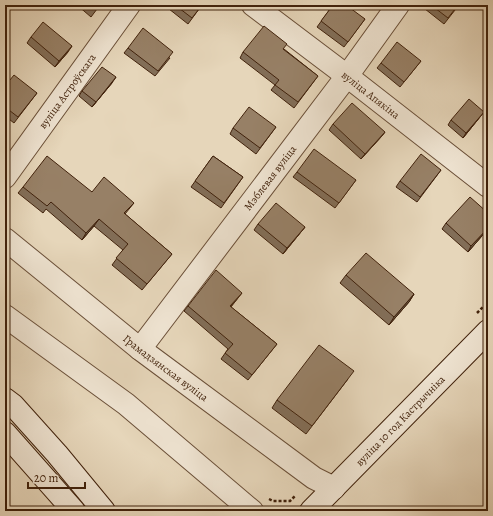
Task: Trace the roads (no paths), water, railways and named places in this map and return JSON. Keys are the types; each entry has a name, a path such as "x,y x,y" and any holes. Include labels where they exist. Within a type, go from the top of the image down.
{"street":[{"name":"вуліца Астроўскага","path":"5,177 129,5"},
{"name":"вуліца Апякіна","path":"253,5 488,186"},
{"name":"Мэблевая вуліца","path":"140,349 347,76 398,5"},
{"name":"Грамадзянская вуліца","path":"5,239 140,349 314,478 334,488"},
{"path":"5,316 126,404 259,504"},
{"name":"вуліца 10 год Кастрычніка","path":"312,511 482,322"},
{"path":"5,398 57,454 104,511"},
{"path":"5,433 74,511"}]}
